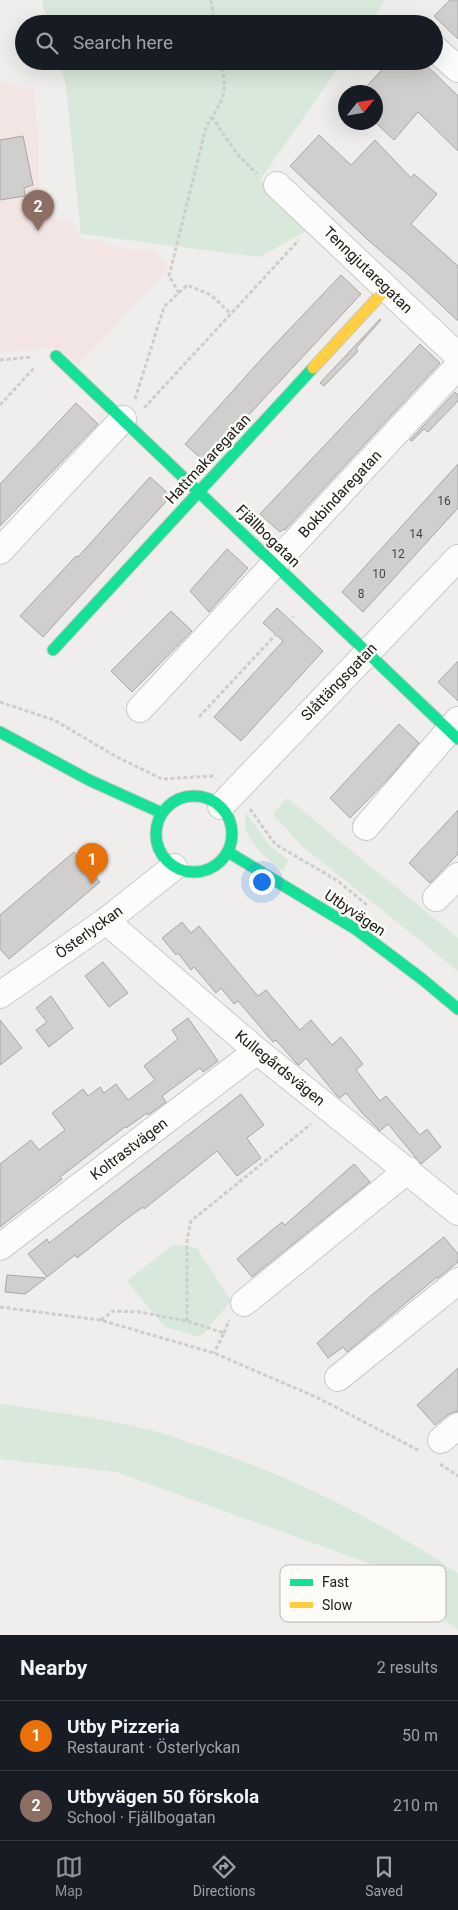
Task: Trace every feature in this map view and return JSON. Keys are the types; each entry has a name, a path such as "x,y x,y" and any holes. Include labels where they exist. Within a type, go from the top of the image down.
{"street":[{"path":"443,56 458,69"},
{"name":"Tenngjutaregatan","path":"277,185 458,356"},
{"name":"Hattmakaregatan","path":"53,650 386,289"},
{"name":"Fjällbogatan","path":"51,357 129,420 199,491 312,598 367,654 455,730"},
{"name":"Bokbindaregatan","path":"140,709 458,366"},
{"path":"0,550 129,420"},
{"name":"Slåttängsgatan","path":"227,800 458,558"},
{"path":"366,827 455,730"},
{"path":"0,732 89,780 162,813"},
{"path":"190,796 227,800 233,838 228,852 217,866 209,870 191,872 174,867 167,862 158,847 156,830 162,813 174,801 190,796"},
{"name":"Utbyvägen","path":"228,852 357,930 458,1009"},
{"name":"Österlyckan","path":"4,984 106,921 174,867"},
{"path":"436,898 458,876"},
{"name":"Kullegårdsvägen","path":"106,921 257,1051 408,1170 458,1212"},
{"name":"Koltrastvägen","path":"0,1247 257,1051"},
{"path":"244,1303 408,1170"},
{"path":"338,1378 458,1281"}],"path":[{"path":"212,0 214,15"},
{"path":"178,293 169,276 206,127 221,102 226,85 223,70"},
{"path":"212,118 237,154 256,174 277,185"},
{"path":"129,420 317,221"},
{"path":"129,420 164,308 178,293 186,285 211,295 230,314"},
{"path":"0,360 51,357"},
{"path":"0,405 38,364 51,357"},
{"path":"200,718 284,624 312,598"},
{"path":"0,702 54,720 117,757 162,779 212,776 227,800 250,809 275,844 338,881 372,910"},
{"path":"187,1321 187,1239 192,1221 330,1108"},
{"path":"0,1307 100,1320 214,1353 316,1397 440,1445 458,1476"},
{"path":"100,1320 113,1311 139,1312 187,1321 224,1334 214,1353"}],"shaded area":[{"path":"0,82 34,89 39,187 46,199 46,217 72,223 81,239 101,241 110,246 152,251 169,264 163,275 78,365 56,347 0,353"}],"green space":[{"path":"42,0 385,0 375,15 46,15"},
{"path":"62,70 337,70 260,180 306,231 260,257 81,234 66,86"},
{"path":"287,798 458,938 458,971 301,845 273,814"},
{"path":"246,813 270,846 288,860 283,871 262,853 250,838 246,830"},
{"path":"174,1244 197,1248 231,1301 200,1337 165,1327 127,1281"},
{"path":"0,1404 94,1418 131,1426 200,1446 268,1471 365,1517 446,1565 374,1565 116,1472 0,1459"},
{"path":"446,1565 458,1573 458,1630 446,1621"}],"building":[{"path":"450,0 458,0 458,39 443,25 443,15 435,15"},
{"path":"382,70 431,70 458,96 458,151 418,112 394,140 383,130 383,85 368,85"},
{"path":"319,135 351,165 375,140 411,178 414,174 437,194 411,224 458,266 458,321 290,166"},
{"path":"23,136 33,185 24,188 25,196 0,200 0,140"},
{"path":"341,275 361,294 205,462 185,444 265,355"},
{"path":"380,319 356,348 358,351 324,386 320,383"},
{"path":"420,344 440,363 285,530 280,532 260,514"},
{"path":"455,392 458,395 458,401 428,432 424,429 412,441 410,440"},
{"path":"76,403 98,424 0,526 0,484"},
{"path":"458,464 458,508 363,612 342,592"},
{"path":"150,477 171,496 43,637 20,616 76,556 78,557"},
{"path":"227,549 248,568 209,612 190,591"},
{"path":"277,608 323,651 241,741 214,717 283,641 263,623"},
{"path":"171,611 192,631 132,692 111,671"},
{"path":"458,661 458,701 438,682"},
{"path":"399,724 419,743 390,777 350,818 330,798"},
{"path":"458,810 458,854 430,883 409,863"},
{"path":"74,852 100,882 9,959 0,949 0,915"},
{"path":"182,922 191,933 199,926 258,996 266,990 300,1030 311,1020 332,1045 341,1037 363,1064 356,1070 380,1101 386,1096 420,1135 427,1129 441,1147 421,1164 388,1124 380,1131 346,1093 340,1098 337,1096 306,1058 299,1065 297,1064 276,1040 273,1042 238,1001 234,1004 221,988 216,993 194,967 191,970 178,953 176,955 162,938"},
{"path":"103,962 128,993 109,1007 85,976"},
{"path":"51,996 73,1028 49,1047 36,1030 47,1022 36,1008"},
{"path":"188,1018 218,1061 203,1072 200,1068 162,1096 166,1102 148,1115 147,1113 125,1127 60,1177 62,1179 0,1227 0,1164 31,1140 39,1150 65,1130 52,1113 83,1089 88,1096 100,1087 104,1093 116,1084 128,1100 155,1080 144,1066 178,1039 172,1030"},
{"path":"0,1020 22,1048 0,1065"},
{"path":"241,1094 264,1125 247,1138 261,1158 237,1176 217,1151 144,1209 143,1207 77,1258 75,1255 47,1277 28,1254 47,1239 49,1243"},
{"path":"354,1164 370,1182 252,1277 237,1259 282,1222 285,1225"},
{"path":"444,1237 458,1254 458,1262 437,1277 347,1352 343,1347 328,1358 317,1343 373,1294"},
{"path":"7,1275 46,1278 25,1294 5,1292"},
{"path":"458,1368 458,1411 449,1414 435,1425 417,1405"}],"traffic: fast":[{"path":"56,356 458,739"},
{"path":"53,650 313,368"},
{"path":"0,732 89,780 162,813"},
{"path":"202,796 215,802 226,813 232,826 232,834 230,849 215,866 202,872 186,872 173,866 158,849 156,826 162,813 179,798 202,796"},
{"path":"228,852 357,930 458,1009"}],"traffic: slow":[{"path":"313,368 386,289"}],"place":[{"name":"Utbyvägen 50 förskola","path":"38,231"},
{"name":"Utby Pizzeria","path":"92,884"}]}
